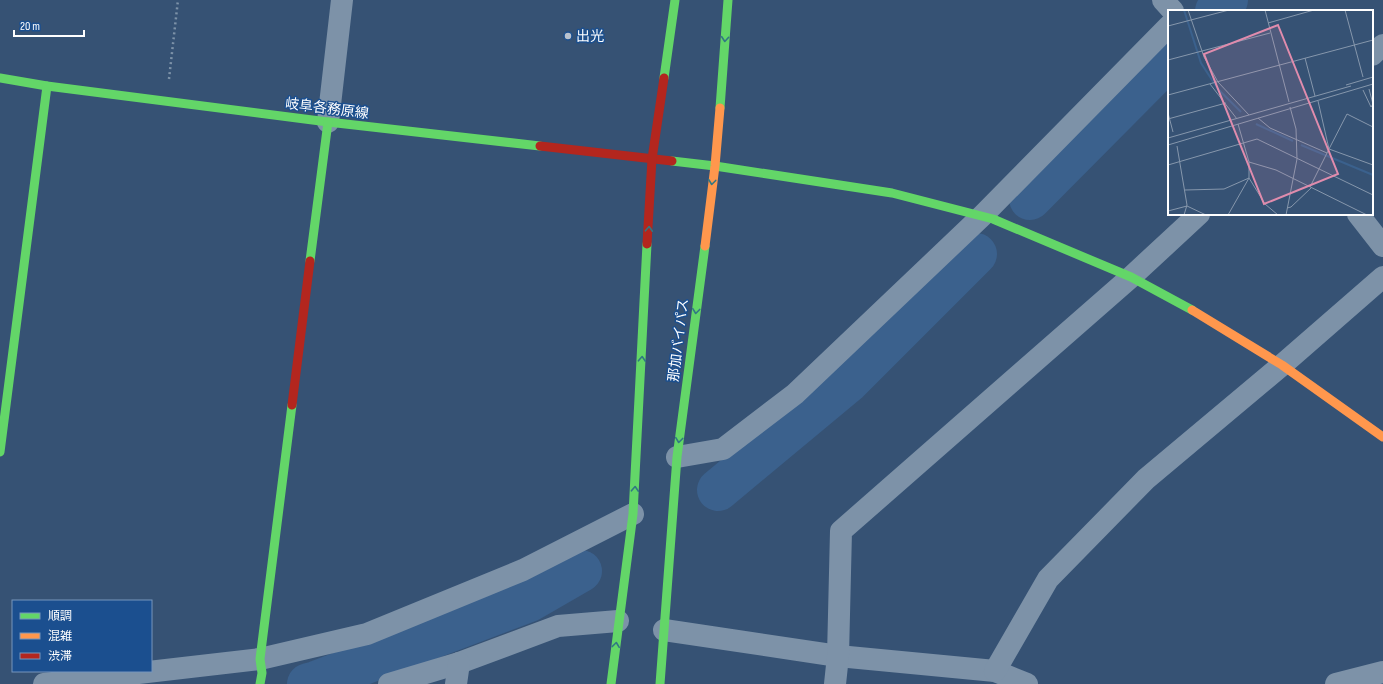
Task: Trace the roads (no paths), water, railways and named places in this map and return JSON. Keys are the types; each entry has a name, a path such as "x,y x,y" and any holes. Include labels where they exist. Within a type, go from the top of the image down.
{"main road":[{"path":"611,684 633,514 652,159 675,0"},
{"name":"那加バイパス","path":"660,684 677,458 714,166 728,0"},
{"name":"岐阜各務原線","path":"0,78 47,86 328,122 714,166 892,193 982,216 993,219 1131,277 1202,316 1282,365 1383,437"},
{"path":"0,452 47,86"},
{"path":"260,684 328,122"}],"street":[{"path":"328,122 342,0"},
{"path":"1163,0 1172,10"},
{"path":"677,458 723,449 795,394 982,216 1168,27"},
{"path":"1373,54 1383,45"},
{"path":"835,684 838,656 841,531 1131,277 1198,215"},
{"path":"1359,215 1383,246"},
{"path":"995,671 1048,579 1146,480 1383,277"},
{"path":"44,684 261,666 367,634 523,570 633,514"},
{"path":"389,684 458,673 558,626 618,621"},
{"path":"664,630 838,656 995,671 1027,684"},
{"path":"1336,684 1383,672"}],"waterway":[{"path":"1217,10 1227,0"},
{"path":"1030,199 1168,60"},
{"path":"718,490 849,381 976,254"},
{"path":"308,684 529,601 581,571"}],"place":[{"name":"出光","path":"568,36"}]}
